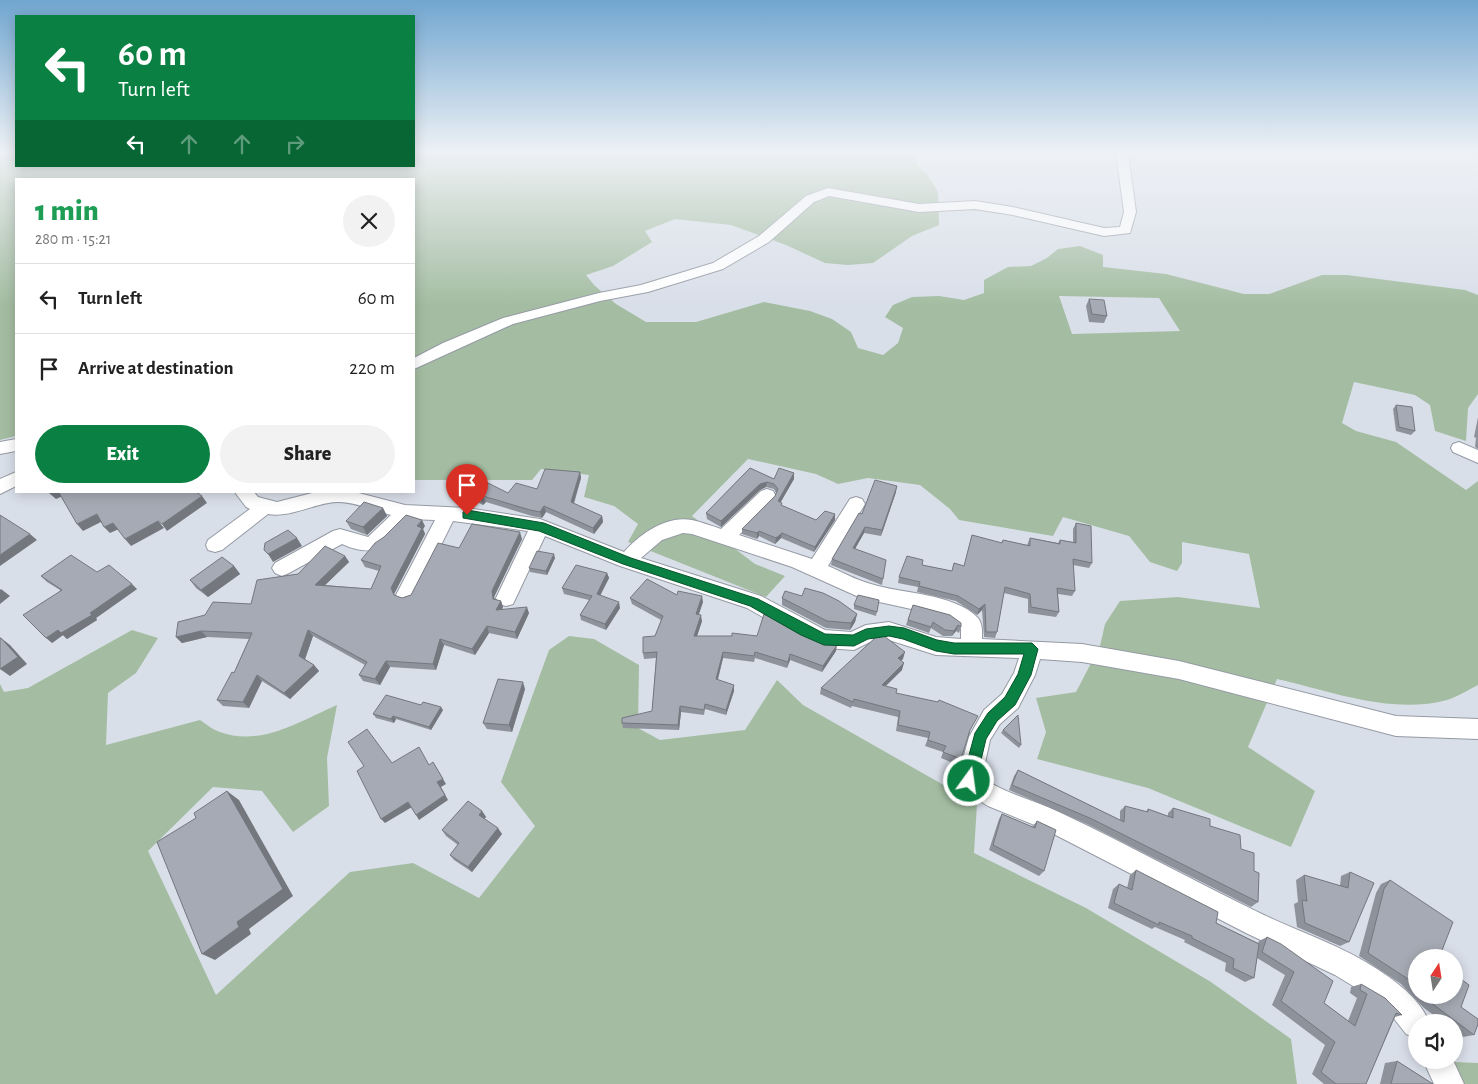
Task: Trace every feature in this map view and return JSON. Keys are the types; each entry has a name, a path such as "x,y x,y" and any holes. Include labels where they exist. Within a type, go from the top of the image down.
{"street":[{"path":"415,363 448,346 508,322 590,299 643,289 718,266 764,239 806,204"},
{"path":"894,204 919,208 975,205 1013,211 1104,232 1125,230 1128,227 1129,204"},
{"path":"0,448 15,445"},
{"path":"1458,448 1478,457"},
{"path":"0,487 15,479"},
{"path":"245,493 252,502 277,509 323,497 340,495 405,512 498,518 540,526 627,561 754,602 805,632 824,639 854,640 866,634 889,631 904,634 936,646 1032,649 1111,658 1179,670 1396,726 1478,729"},
{"path":"724,538 767,496"},
{"path":"816,569 856,504"},
{"path":"215,545 265,507"},
{"path":"282,568 340,536 357,544 373,544 405,512"},
{"path":"406,595 447,514"},
{"path":"627,561 641,545 660,533 683,525 816,569 868,592 926,604 967,619 973,630 972,648"},
{"path":"506,598 540,526"},
{"path":"1032,649 1024,675 1010,701 992,717 980,737 969,781 987,793 1071,830 1257,925 1374,982 1406,1008 1410,1014"},
{"path":"1442,1069 1450,1084"}],"green space":[{"path":"0,204 15,204 15,436 0,440"},
{"path":"415,204 938,204 939,225 912,236 873,263 848,265 825,263 786,245 731,225 675,219 645,231 652,242 613,266 586,275 594,285 616,304 646,322 696,322 764,302 810,311 832,319 851,332 858,348 883,355 898,343 903,328 885,317 893,305 912,297 939,296 964,300 984,293 984,280 1008,267 1031,266 1047,258 1058,249 1080,246 1103,255 1103,267 1166,274 1244,294 1269,294 1322,275 1347,275 1465,290 1478,295 1478,394 1468,408 1466,441 1435,431 1430,405 1415,395 1354,382 1342,423 1356,431 1396,442 1466,490 1478,481 1478,685 1447,700 1405,705 1361,700 1277,679 1248,747 1315,791 1291,847 1148,788 1037,759 1046,732 1036,698 1076,692 1100,646 1105,624 1120,601 1178,597 1260,608 1249,554 1182,542 1182,563 1177,571 1150,562 1129,536 1063,517 1053,536 959,520 950,509 920,485 868,478 838,484 816,474 748,459 692,516 755,564 785,576 766,597 628,542 638,524 614,506 584,497 589,475 541,469 532,480 415,480","holes":["1059,296 1159,298 1180,331 1072,334"]},
{"path":"132,630 158,638 136,673 108,693 106,745 200,720 217,731 235,736 265,734 295,725 337,705 327,758 329,806 293,832 262,791 213,787 148,851 216,995 350,872 413,863 479,898 535,826 501,782 549,650 569,636 594,639 639,665 638,728 660,740 745,730 777,680 803,705 977,804 974,853 1086,908 1211,982 1291,1039 1297,1084 0,1084 0,684 4,692 28,688"},
{"path":"1463,1062 1478,1063 1478,1084 1462,1084 1456,1069 1463,1069"}],"building":[{"path":"1089,299 1104,300 1107,316 1092,314"},
{"path":"1396,405 1412,407 1415,431 1399,427"},
{"path":"750,468 774,479 779,468 794,473 778,501 782,503 781,505 816,520 825,511 835,514 815,547 782,533 776,538 759,531 757,533 742,529 775,496 778,489 774,484 767,482 760,484 721,521 706,513"},
{"path":"545,469 580,472 571,502 602,516 593,528 544,506 540,512 530,510 483,496 480,499 464,490 478,478 508,493 516,483 537,489"},
{"path":"875,480 897,486 882,530 865,527 853,548 886,560 883,579 832,559 859,513 862,514"},
{"path":"59,493 198,493 202,496 162,524 158,521 125,539 113,523 104,527 97,514 77,524"},
{"path":"364,502 383,508 363,527 346,521"},
{"path":"0,515 30,534 0,555"},
{"path":"406,515 422,520 417,526 422,528 391,588 394,595 402,598 411,595 438,543 459,548 472,524 520,532 492,591 493,599 501,601 496,610 527,607 515,632 487,626 472,649 440,639 433,664 386,661 375,679 359,675 367,662 308,630 299,656 314,665 284,693 257,675 243,702 217,700 232,672 234,673 252,633 201,631 176,637 178,622 205,615 213,602 251,604 257,580 298,574 325,546 345,556 315,585 371,589 381,566 361,560 375,543 384,537"},
{"path":"1076,523 1091,526 1092,563 1073,559 1075,591 1057,588 1059,612 1031,607 1030,594 1005,587 997,632 986,632 985,604 979,609 958,596 919,586 920,582 899,577 907,556 923,560 922,565 952,571 954,563 964,566 972,535 1002,543 1003,540 1030,546 1030,538 1060,544 1060,540 1076,543"},
{"path":"288,530 297,538 268,554 264,550 265,543"},
{"path":"537,551 554,554 546,571 529,568"},
{"path":"71,555 97,572 109,565 132,584 90,613 92,615 61,633 58,630 46,638 23,615 62,590 41,576"},
{"path":"222,557 234,566 201,590 190,580"},
{"path":"576,565 607,573 597,594 619,602 605,624 580,615 592,596 562,588"},
{"path":"647,579 677,595 678,591 702,596 696,614 701,615 694,636 732,636 732,633 757,636 764,614 798,633 824,644 837,645 823,666 790,654 788,662 755,652 754,656 723,652 716,679 734,685 726,710 705,704 704,710 680,706 678,725 622,723 622,718 652,711 657,652 643,653 643,637 655,636 663,616 630,598"},
{"path":"805,588 823,593 839,601 857,614 851,623 827,621 782,598 785,591 802,596"},
{"path":"858,595 879,600 877,612 854,605"},
{"path":"913,605 950,615 961,623 961,627 958,625 954,631 945,630 933,622 931,627 908,620"},
{"path":"884,636 905,652 898,658 904,663 882,685 897,689 896,693 938,702 939,700 978,716 970,730 961,759 943,752 946,746 928,740 930,732 898,725 900,711 854,699 853,702 821,688 876,637"},
{"path":"0,638 18,657 0,669"},
{"path":"498,679 523,682 509,725 483,723"},
{"path":"386,695 421,705 423,702 441,707 429,727 393,716 391,719 373,714"},
{"path":"1018,715 1021,745 1003,730"},
{"path":"367,729 392,763 419,747 429,765 433,762 443,779 437,782 445,795 416,815 408,802 381,819 357,771 364,766 348,742"},
{"path":"1018,770 1124,822 1125,806 1148,812 1148,809 1173,818 1173,808 1210,819 1210,826 1240,835 1241,849 1254,853 1254,871 1259,873 1258,902 1092,819 1012,785"},
{"path":"227,791 283,889 237,922 239,927 202,954 157,842 196,818 194,813"},
{"path":"468,801 482,811 479,815 498,828 468,867 450,855 459,843 442,830"},
{"path":"1002,814 1035,828 1037,821 1056,830 1044,871 993,845"},
{"path":"1136,870 1218,912 1216,923 1259,944 1254,978 1233,968 1234,959 1192,938 1192,936 1159,922 1159,925 1114,903 1119,884 1132,890"},
{"path":"1350,872 1374,883 1349,942 1305,923 1302,900 1307,901 1304,875 1348,888"},
{"path":"1390,880 1453,922 1442,949 1408,949 1408,979 1368,953 1384,889"},
{"path":"1267,937 1281,944 1333,981 1324,1003 1355,1026 1367,994 1360,990 1361,984 1385,998 1402,1015 1396,1013 1366,1084 1336,1084 1321,1072 1335,1042 1281,1001 1294,972 1262,952"},
{"path":"1463,981 1469,985 1463,1002"},
{"path":"1462,1004 1461,1007 1478,1019 1474,1035 1463,1027 1463,1014 1446,1014 1434,1005"},
{"path":"1397,1061 1433,1084 1391,1084"}],"route":[{"path":"467,515 540,526 627,561 754,602 805,632 824,639 838,642 854,640 866,634 889,631 904,634 921,642 936,646 1032,649 1024,675 1010,701 992,717 980,737 969,781"}]}
